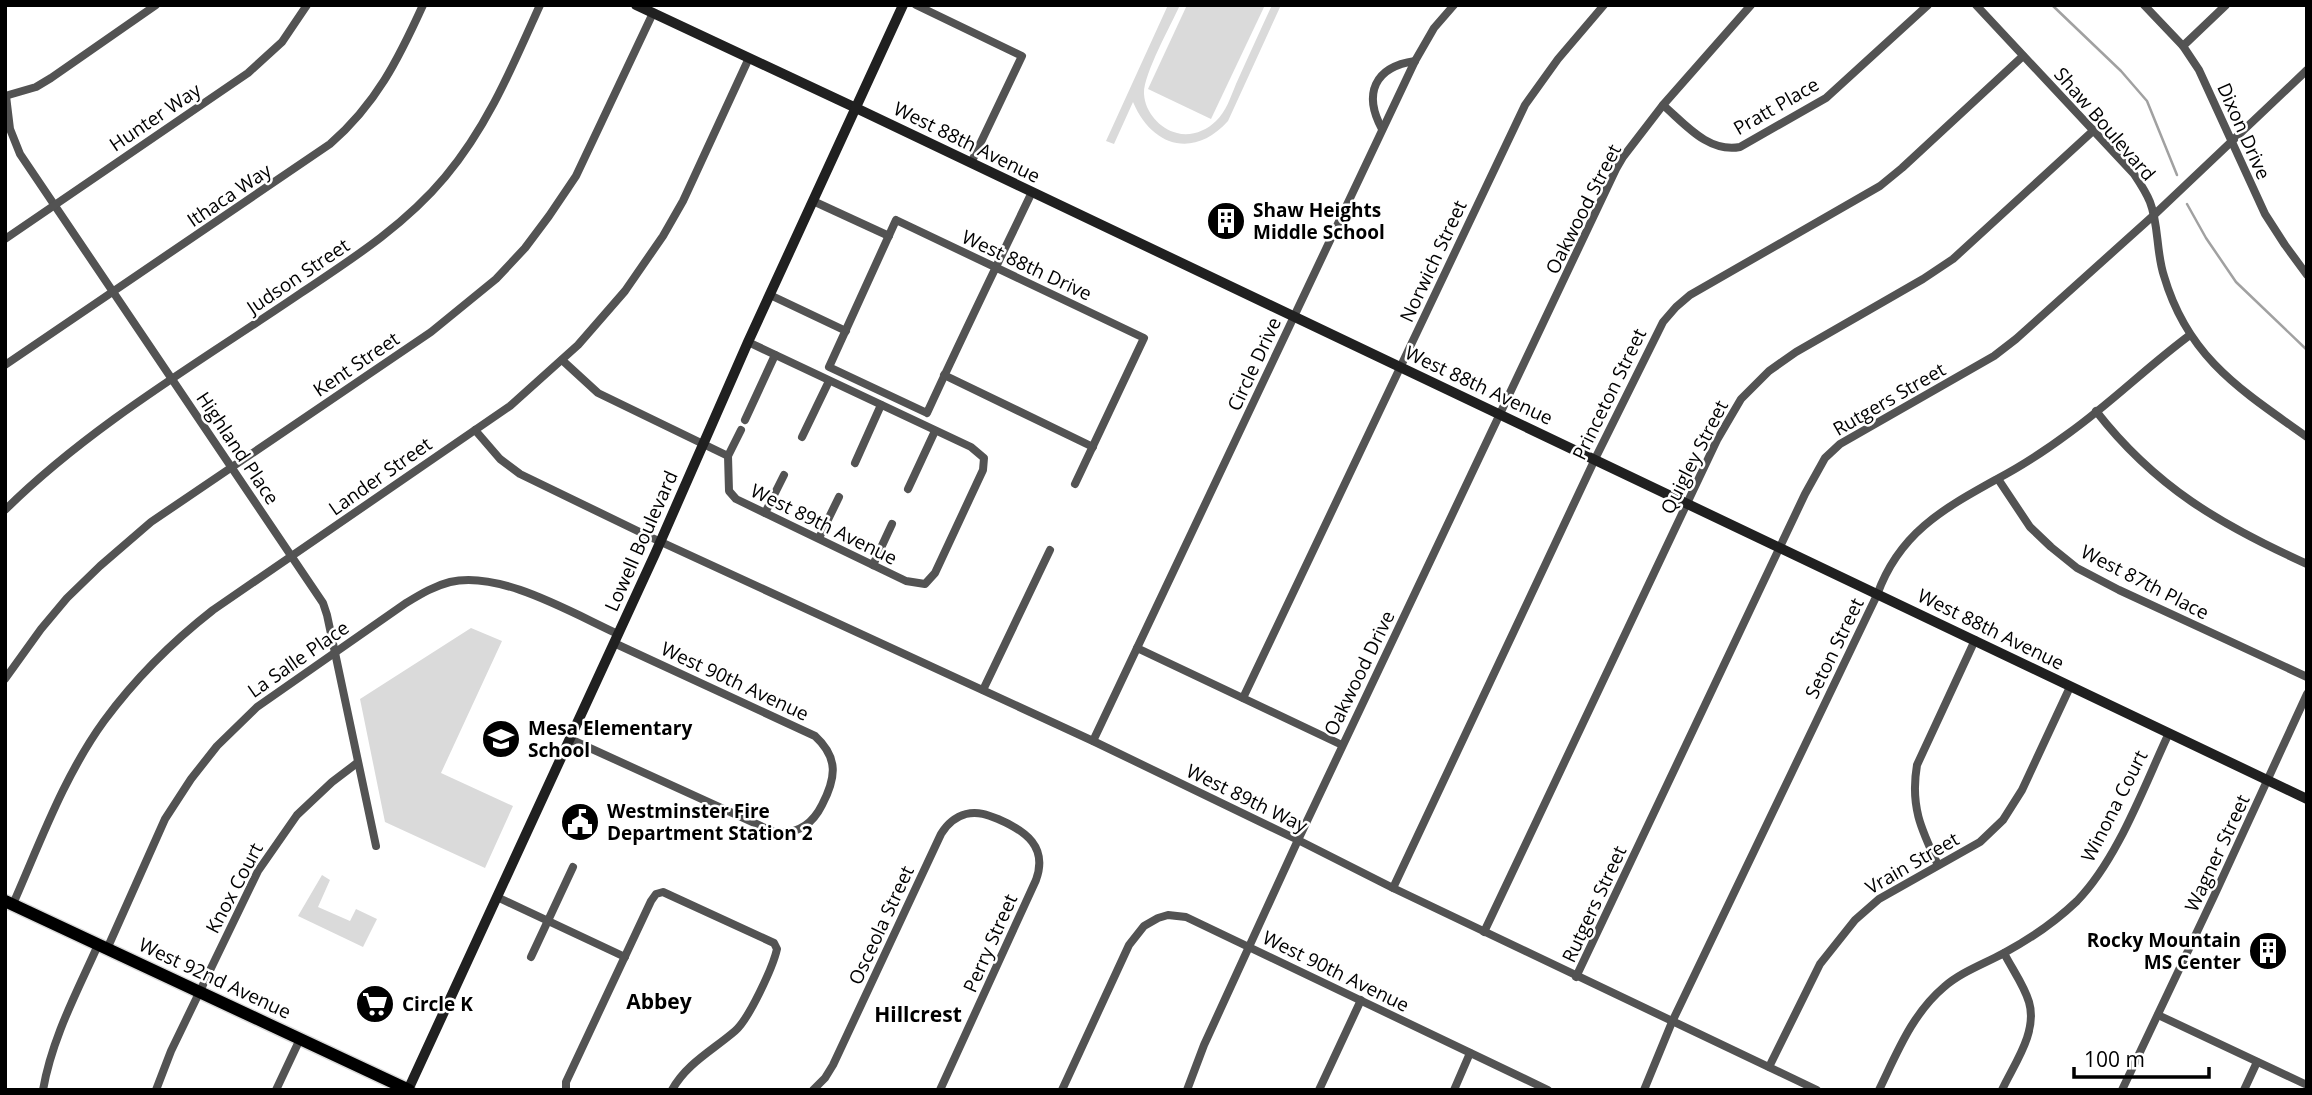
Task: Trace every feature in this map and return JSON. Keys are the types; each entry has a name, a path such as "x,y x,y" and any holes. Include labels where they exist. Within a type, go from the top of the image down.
{"main road":[{"name":"West 92nd Avenue","path":"9,903 409,1090"}],"street":[{"path":"6,96 43,82 156,5"},
{"name":"Hunter Way","path":"5,239 255,68 282,42 307,5"},
{"name":"Ithaca Way","path":"5,365 338,138 363,111 390,73 423,5"},
{"name":"Judson Street","path":"5,510 71,452 364,251 425,200 459,160 488,116 540,5"},
{"name":"West 88th Avenue","path":"636,5 2307,799"},
{"name":"Lowell Boulevard","path":"409,1090 903,5"},
{"path":"916,5 1022,56 971,163"},
{"name":"Circle Drive","path":"1093,741 1415,61 1434,28 1454,5"},
{"name":"Norwich Street","path":"1243,698 1525,105 1558,59 1604,5"},
{"name":"Oakwood Street","path":"1500,414 1616,169 1663,105 1751,5"},
{"name":"Pratt Place","path":"1663,105 1709,143 1724,148 1740,147 1826,98 1928,5"},
{"name":"Shaw Boulevard","path":"1976,5 2134,174 2146,193 2154,215 2164,277 2176,309 2190,335 2233,383 2307,437"},
{"name":"Dixon Drive","path":"2144,5 2183,46 2199,70 2269,221 2307,275"},
{"path":"2183,46 2226,5"},
{"name":"Kent Street","path":"5,679 67,598 151,522 431,332 503,271 549,216 576,176 653,13"},
{"name":"Princeton Street","path":"1393,888 1595,459 1663,322 1676,307 1699,289 1880,186 2023,56"},
{"name":"Lander Street","path":"9,903 73,772 103,722 159,656 185,632 290,555 510,406 562,360 604,317 641,269 683,201 749,58"},
{"path":"1382,129 1374,114 1373,90 1390,67 1415,61"},
{"name":"Rutgers Street","path":"1576,977 1817,471 1832,451 2005,348 2034,325 2307,71"},
{"name":"Highland Place","path":"6,96 7,113 15,143 54,206 323,603 376,846"},
{"name":"Quigley Street","path":"1484,932 1727,421 1749,389 1796,352 1953,259 2094,130"},
{"path":"813,201 889,236 829,367 927,413 1032,192"},
{"name":"West 88th Drive","path":"889,236 897,220 1144,338 1093,447"},
{"path":"770,295 846,331"},
{"name":"Seton Street","path":"1644,1090 1672,1022 1891,563 1911,537 1939,513 2045,450 2190,335"},
{"path":"748,342 935,430 908,489"},
{"path":"745,420 775,355"},
{"path":"562,360 598,393 728,456 741,430"},
{"path":"944,375 1093,447 1075,484"},
{"path":"802,437 829,382"},
{"path":"855,463 881,405"},
{"path":"2096,411 2134,454 2194,505 2227,525 2307,564"},
{"name":"Oakwood Drive","path":"1187,1090 1204,1045 1298,840 1500,414"},
{"name":"West 89th Way","path":"475,430 492,451 520,474 660,542 1093,741 1576,977 1817,1090"},
{"name":"West 89th Avenue","path":"728,456 729,491 736,499 906,581 925,584 935,573 977,483 983,470 984,457 971,447 935,430"},
{"path":"765,513 784,475"},
{"name":"West 87th Place","path":"1998,479 2030,527 2077,568 2307,677"},
{"path":"819,538 839,497"},
{"path":"873,565 892,523"},
{"path":"983,690 1050,550"},
{"name":"La Salle Place","path":"43,1090 59,1032 165,819 217,746 245,718 334,653 430,589 459,580 487,580 517,589 616,638"},
{"name":"West 90th Avenue","path":"569,739 774,832 788,833 802,829 813,820 832,785 833,767 827,749 815,736 616,638"},
{"path":"1938,865 1919,824 1913,784 1917,765 1975,640"},
{"path":"1137,648 1342,745"},
{"name":"Vrain Street","path":"1769,1067 1820,964 1864,911 1879,899 1980,842 2003,820 2022,790 2070,687"},
{"name":"Wagner Street","path":"2122,1090 2307,695"},
{"name":"Winona Court","path":"1879,1090 1921,1010 1952,981 2037,934 2085,891 2114,848 2169,733"},
{"name":"Knox Court","path":"156,1090 171,1051 258,870 277,841 306,806 357,764"},
{"name":"Osceola Street","path":"813,1090 834,1065 945,828 958,817 970,813 982,813 1002,821"},
{"name":"Perry Street","path":"940,1090 1038,874 1038,853 1031,839 1016,827 1002,821"},
{"path":"531,957 573,867"},
{"path":"566,1090 566,1082 651,901 658,892 776,946 776,954 770,968 741,1025 683,1072 672,1090"},
{"path":"497,897 625,957"},
{"name":"West 90th Avenue","path":"1062,1090 1129,945 1144,926 1168,915 1186,917 1548,1090"},
{"path":"2002,1090 2028,1037 2031,1019 2029,1002 2004,953"},
{"path":"1319,1090 1361,1000"},
{"path":"2158,1015 2307,1085"},
{"path":"276,1090 300,1039"},
{"path":"1454,1090 1470,1053"},
{"path":"2244,1090 2257,1062"}],"shaded area":[{"path":"1168,5 1180,5 1153,63 1145,86 1145,101 1159,124 1171,131 1187,134 1208,128 1223,113 1272,5 1281,5 1228,121 1215,133 1188,144 1175,143 1162,138 1151,129 1133,102 1114,144 1106,141"},
{"path":"1187,5 1265,5 1211,119 1148,89"},
{"path":"471,628 502,641 441,773 513,806 485,868 385,822 360,699"},
{"path":"322,875 330,880 318,907 350,921 356,909 377,919 363,947 298,916"}],"waterway":[{"path":"2052,5 2121,71 2147,101 2177,175"},
{"path":"2187,204 2236,282 2307,350"}],"place":[{"name":"Shaw Heights Middle School","path":"1226,221"},
{"name":"Mesa Elementary School","path":"501,739"},
{"name":"Westminster Fire Department Station 2","path":"580,822"},
{"name":"Rocky Mountain MS Center","path":"2268,951"},
{"name":"Circle K","path":"375,1004"}],"district":[{"name":"Abbey","path":"659,1001"},
{"name":"Hillcrest","path":"918,1014"}]}
